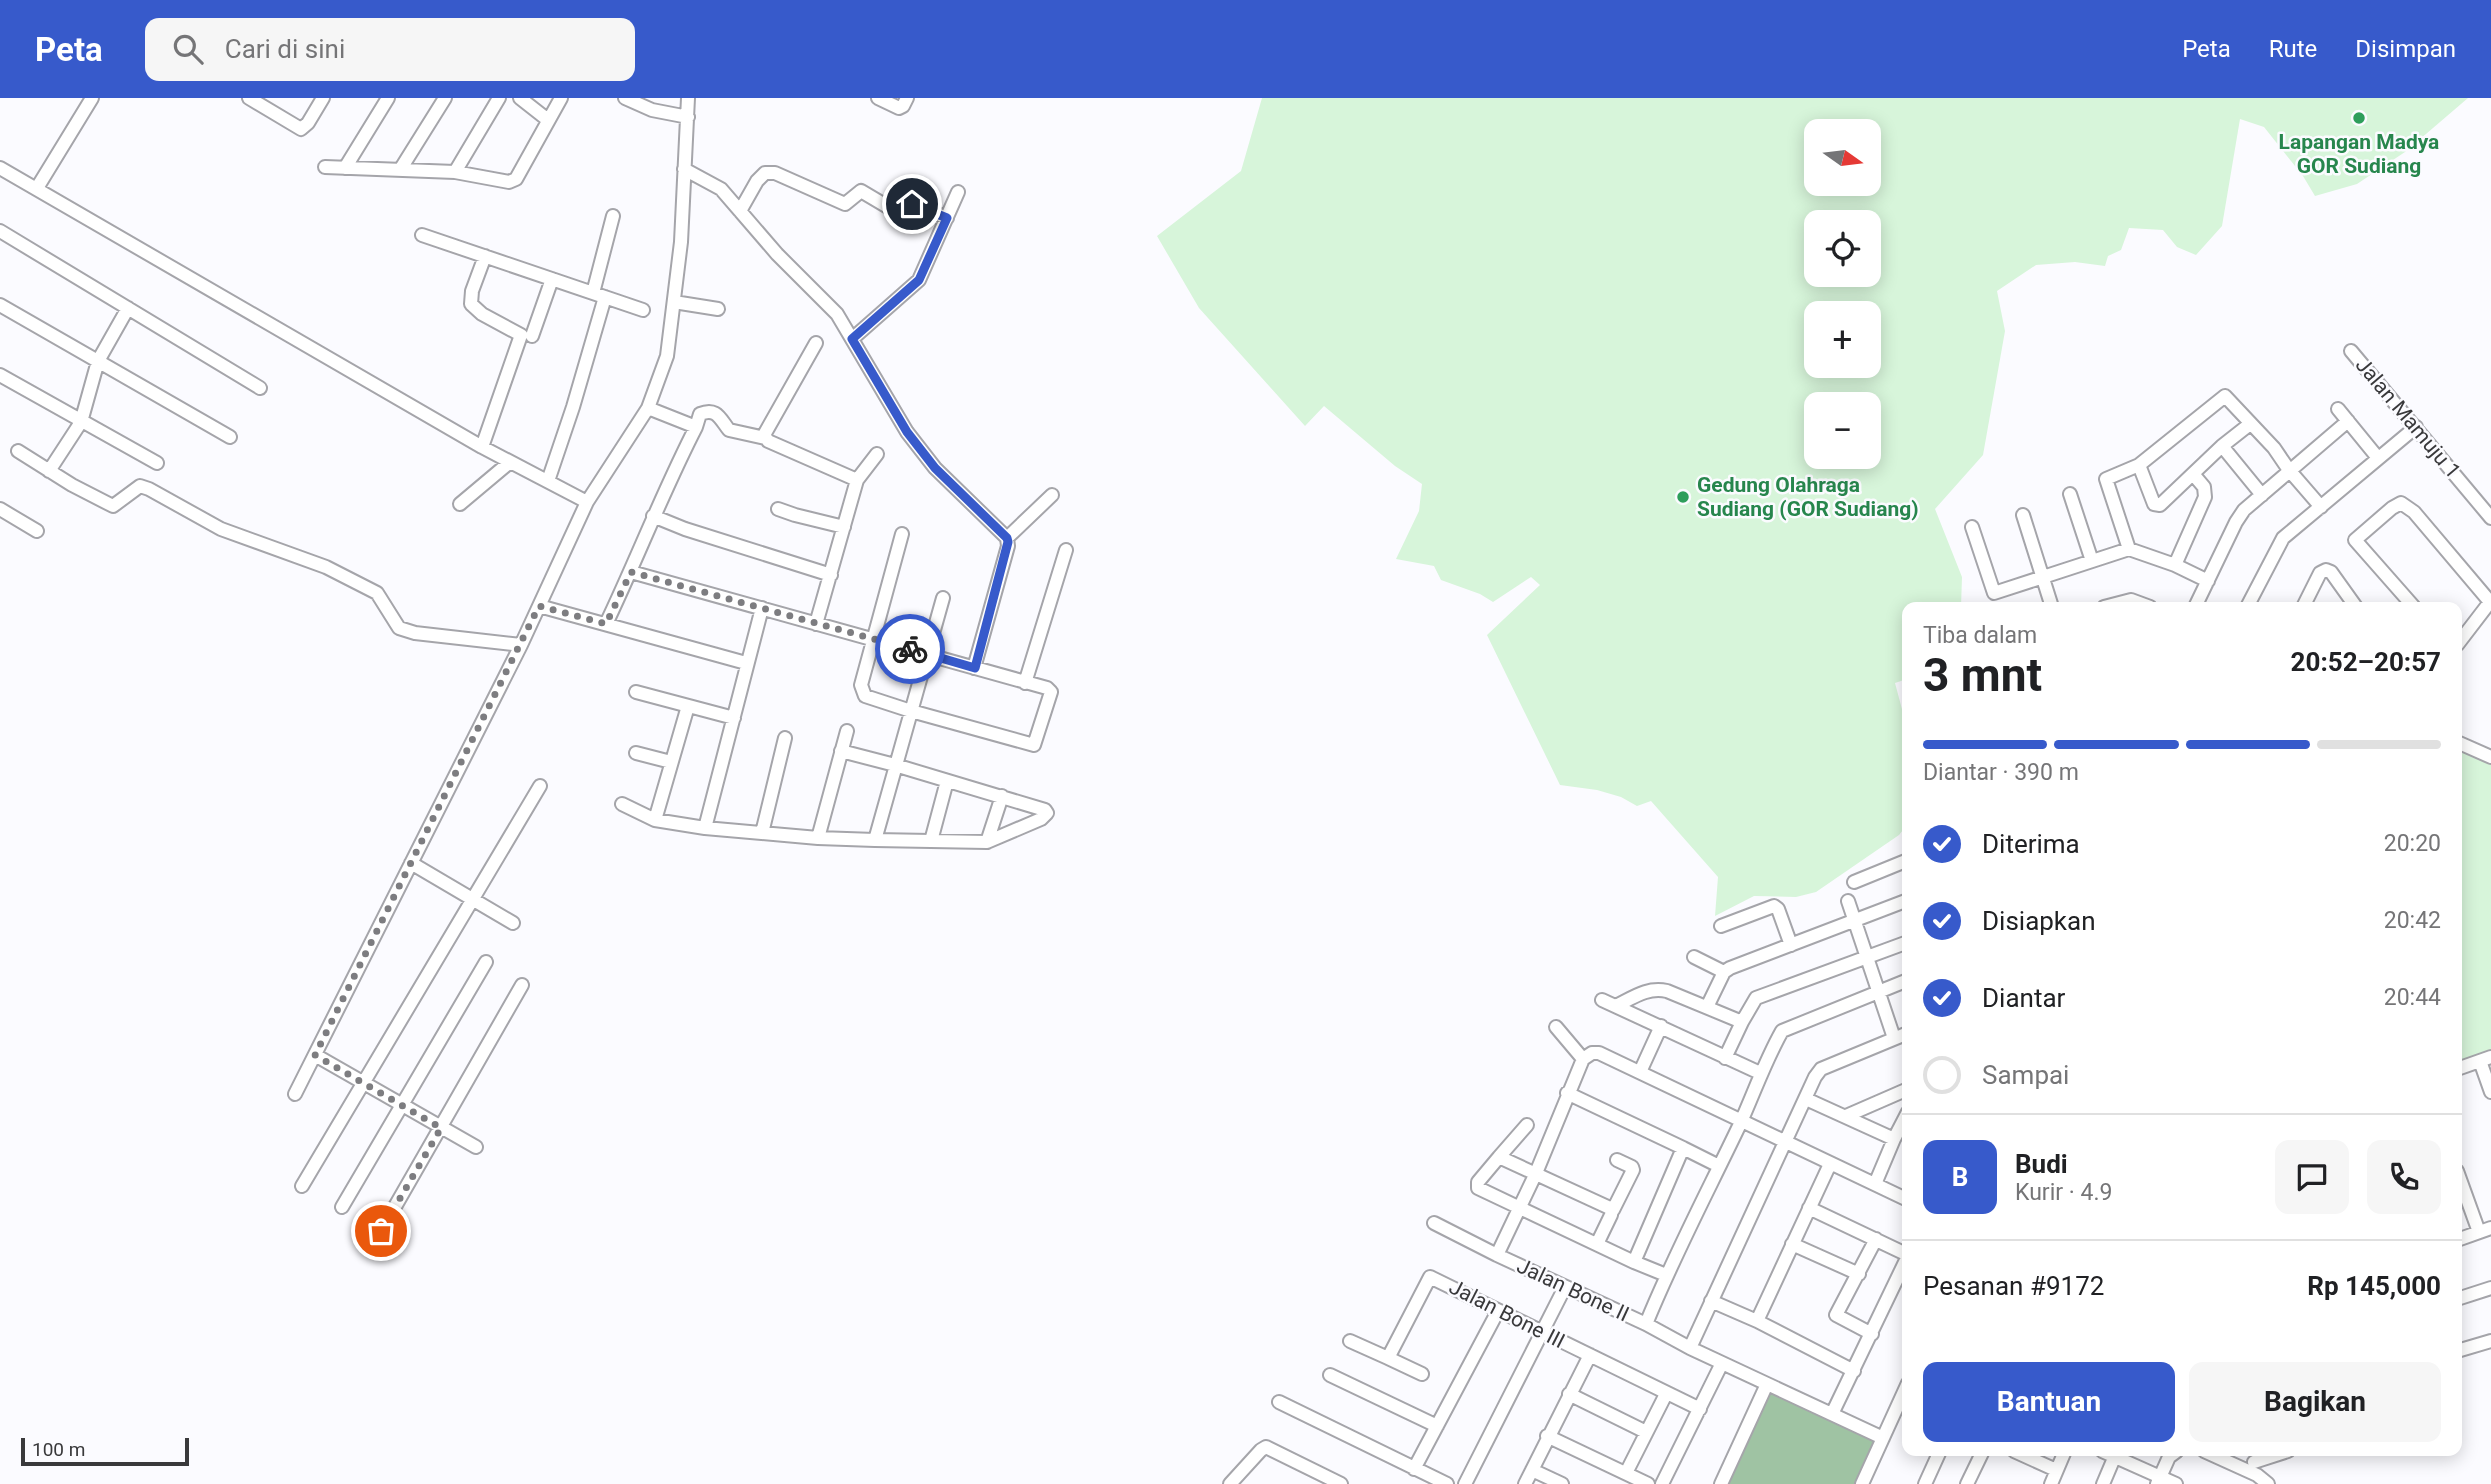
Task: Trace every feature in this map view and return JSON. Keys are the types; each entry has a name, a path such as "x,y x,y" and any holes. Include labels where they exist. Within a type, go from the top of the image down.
{"street":[{"path":"37,188 92,98"},
{"path":"249,98 264,102 301,129 308,123 323,98"},
{"path":"345,168 388,98"},
{"path":"400,170 445,98"},
{"path":"455,172 499,98"},
{"path":"520,98 548,120"},
{"path":"325,167 455,172 512,181 516,179 561,98"},
{"path":"625,98 652,110 688,117"},
{"path":"295,1094 521,645 587,502 648,408 667,356 674,302 681,242 688,98"},
{"path":"878,98 899,108 907,98"},
{"path":"684,169 721,189 776,254 837,314 907,432 935,468 1007,538 1008,546 975,668"},
{"path":"740,211 757,181 765,173 775,173 845,204 861,191 888,207 912,204 947,218"},
{"path":"3,175 37,188 482,447 587,502"},
{"path":"852,339 919,280 958,192"},
{"path":"548,481 573,407 599,295 613,216"},
{"path":"0,231 260,388"},
{"path":"422,235 643,310"},
{"path":"482,447 521,335 482,314 471,304 472,290 485,256"},
{"path":"532,336 552,279"},
{"path":"674,302 718,309"},
{"path":"0,305 230,438"},
{"path":"49,471 81,422 98,361 128,308"},
{"path":"765,438 765,432 816,343"},
{"name":"Jalan Mamuju 1","path":"2351,351 2491,518"},
{"path":"0,375 157,463"},
{"path":"2129,549 2106,479 2139,464 2225,396 2274,448 2321,507"},
{"path":"648,408 696,427"},
{"path":"2338,409 2378,458"},
{"path":"606,624 700,414 712,412 722,417 733,432 765,438 857,480"},
{"path":"2198,602 2240,515 2348,421"},
{"path":"2139,464 2154,504 2160,505 2222,446 2250,424"},
{"path":"2249,602 2279,542 2416,427"},
{"path":"2222,446 2262,495"},
{"path":"18,451 113,506 140,486 149,488 220,529 326,567 377,593 399,628 415,633 521,645"},
{"path":"816,624 857,480 877,454"},
{"path":"460,505 510,462"},
{"path":"2175,565 2206,494 2204,487 2193,474"},
{"path":"2070,494 2092,561"},
{"path":"1007,538 1052,495"},
{"path":"2410,602 2355,541 2401,503 2414,512 2490,603 2462,639"},
{"path":"0,509 37,531"},
{"path":"778,509 844,527"},
{"path":"2023,515 2050,602"},
{"path":"653,516 685,529 831,575"},
{"path":"1972,527 1994,593 2129,549 2175,565 2208,581"},
{"path":"631,572 816,624 872,638 926,653 1047,688 1051,692 1034,744 870,699 862,690 860,685 872,638 902,534"},
{"path":"1026,682 1066,550"},
{"path":"2306,602 2320,573 2326,570 2331,572 2352,602"},
{"path":"875,840 943,598"},
{"path":"539,606 746,663"},
{"path":"705,828 762,608"},
{"path":"636,692 734,718"},
{"path":"655,820 688,706"},
{"path":"818,838 847,731"},
{"path":"762,832 785,738"},
{"path":"2462,744 2490,753"},
{"path":"622,804 655,820 705,828 875,840 988,842 1041,819 1047,813 1002,796 841,751"},
{"path":"636,753 671,762"},
{"path":"931,841 947,781"},
{"path":"302,1186 540,786"},
{"path":"988,842 1002,796"},
{"path":"1854,882 1902,862"},
{"path":"411,863 513,923"},
{"path":"1848,901 1894,1038"},
{"path":"1707,1007 1724,972 1902,902"},
{"path":"1721,926 1774,906 1778,909 1791,944"},
{"path":"1725,1058 1756,998 1902,944"},
{"path":"1694,957 1724,972"},
{"path":"342,1207 486,962"},
{"path":"1646,1324 1666,1275 1782,1031 1902,982"},
{"path":"381,1231 522,985"},
{"path":"1616,1006 1645,991 1656,989 1742,1022"},
{"path":"1602,1000 1760,1073"},
{"path":"1640,1072 1661,1026"},
{"path":"1556,1027 1583,1059"},
{"path":"1690,1348 1821,1069 1902,1035"},
{"path":"1497,1255 1536,1173 1583,1059 1599,1053 1902,1197"},
{"path":"315,1055 475,1147"},
{"path":"2462,1067 2486,1059 2491,1092"},
{"path":"1846,1116 1902,1092"},
{"path":"1567,1093 1719,1166"},
{"path":"1806,1099 1894,1139"},
{"path":"1875,1184 1902,1123"},
{"path":"1527,1125 1478,1182 1478,1188 1666,1275"},
{"path":"1634,1262 1672,1168 1683,1148"},
{"path":"1499,1157 1599,1201 1613,1210"},
{"path":"1597,1244 1633,1170 1617,1160"},
{"path":"1757,1321 1830,1164"},
{"path":"2462,1196 2485,1230 2462,1238"},
{"path":"1809,1208 1902,1252"},
{"name":"Jalan Bone II","path":"1434,1223 1646,1324 1690,1348 1883,1438"},
{"path":"1872,1334 1836,1315 1875,1239"},
{"path":"1792,1244 1859,1274"},
{"path":"1832,1414 1902,1268"},
{"name":"Jalan Bone III","path":"1388,1358 1430,1277 1699,1409"},
{"path":"1465,1484 1565,1287"},
{"path":"2462,1297 2491,1288"},
{"path":"1712,1301 1854,1371"},
{"path":"1414,1469 1498,1311"},
{"path":"1350,1341 1422,1374"},
{"path":"2462,1350 2491,1341"},
{"path":"1525,1484 1590,1355"},
{"path":"1662,1484 1699,1409 1717,1360"},
{"path":"1330,1375 1437,1426"},
{"path":"1721,1484 1767,1384"},
{"path":"1569,1394 1646,1432"},
{"path":"1626,1473 1666,1394"},
{"path":"1862,1484 1902,1396"},
{"path":"1279,1402 1447,1484"},
{"path":"1547,1436 1648,1484"},
{"path":"1230,1484 1266,1447 1341,1484"},
{"path":"1925,1484 1938,1456"},
{"path":"1968,1484 1981,1456"},
{"path":"2025,1456 2056,1470"},
{"path":"2051,1484 2062,1456"},
{"path":"2103,1484 2115,1456"},
{"path":"2119,1456 2159,1480 2176,1484"},
{"path":"2159,1480 2170,1456"},
{"path":"2227,1456 2254,1462 2273,1456"},
{"path":"2254,1462 2268,1484"},
{"path":"1532,1469 1562,1484"}],"green space":[{"name":"Gedung Olahraga Sudiang (GOR Sudiang)","path":"1262,98 2468,98 2405,152 2357,184 2315,196 2303,176 2264,127 2240,119 2222,226 2196,255 2177,247 2163,230 2129,228 2121,250 2108,256 2105,266 2075,262 2036,265 1997,291 2005,331 1983,455 1935,509 1962,577 1961,602 1902,602 1902,681 1895,683 1902,709 1902,831 1816,892 1796,897 1754,896 1715,916 1718,877 1651,801 1637,806 1621,797 1597,790 1560,785 1487,635 1540,585 1531,577 1493,602 1480,594 1441,580 1434,566 1396,559 1419,511 1422,484 1395,466 1324,406 1305,426 1199,308 1157,236 1241,171"},
{"path":"2462,744 2491,757 2491,1057 2462,1067"},
{"path":"1767,1384 1883,1438 1862,1484 1720,1484"}],"way so far":[{"path":"381,1231 441,1128 315,1055 539,606 606,624 631,572 910,649"}],"place":[{"name":"Lapangan Madya GOR Sudiang","path":"2359,118"},
{"name":"Gedung Olahraga Sudiang (GOR Sudiang)","path":"1683,497"}],"route":[{"path":"910,649 975,668 1008,546 1007,538 935,468 907,432 852,339 919,280 947,218 912,204"}]}
